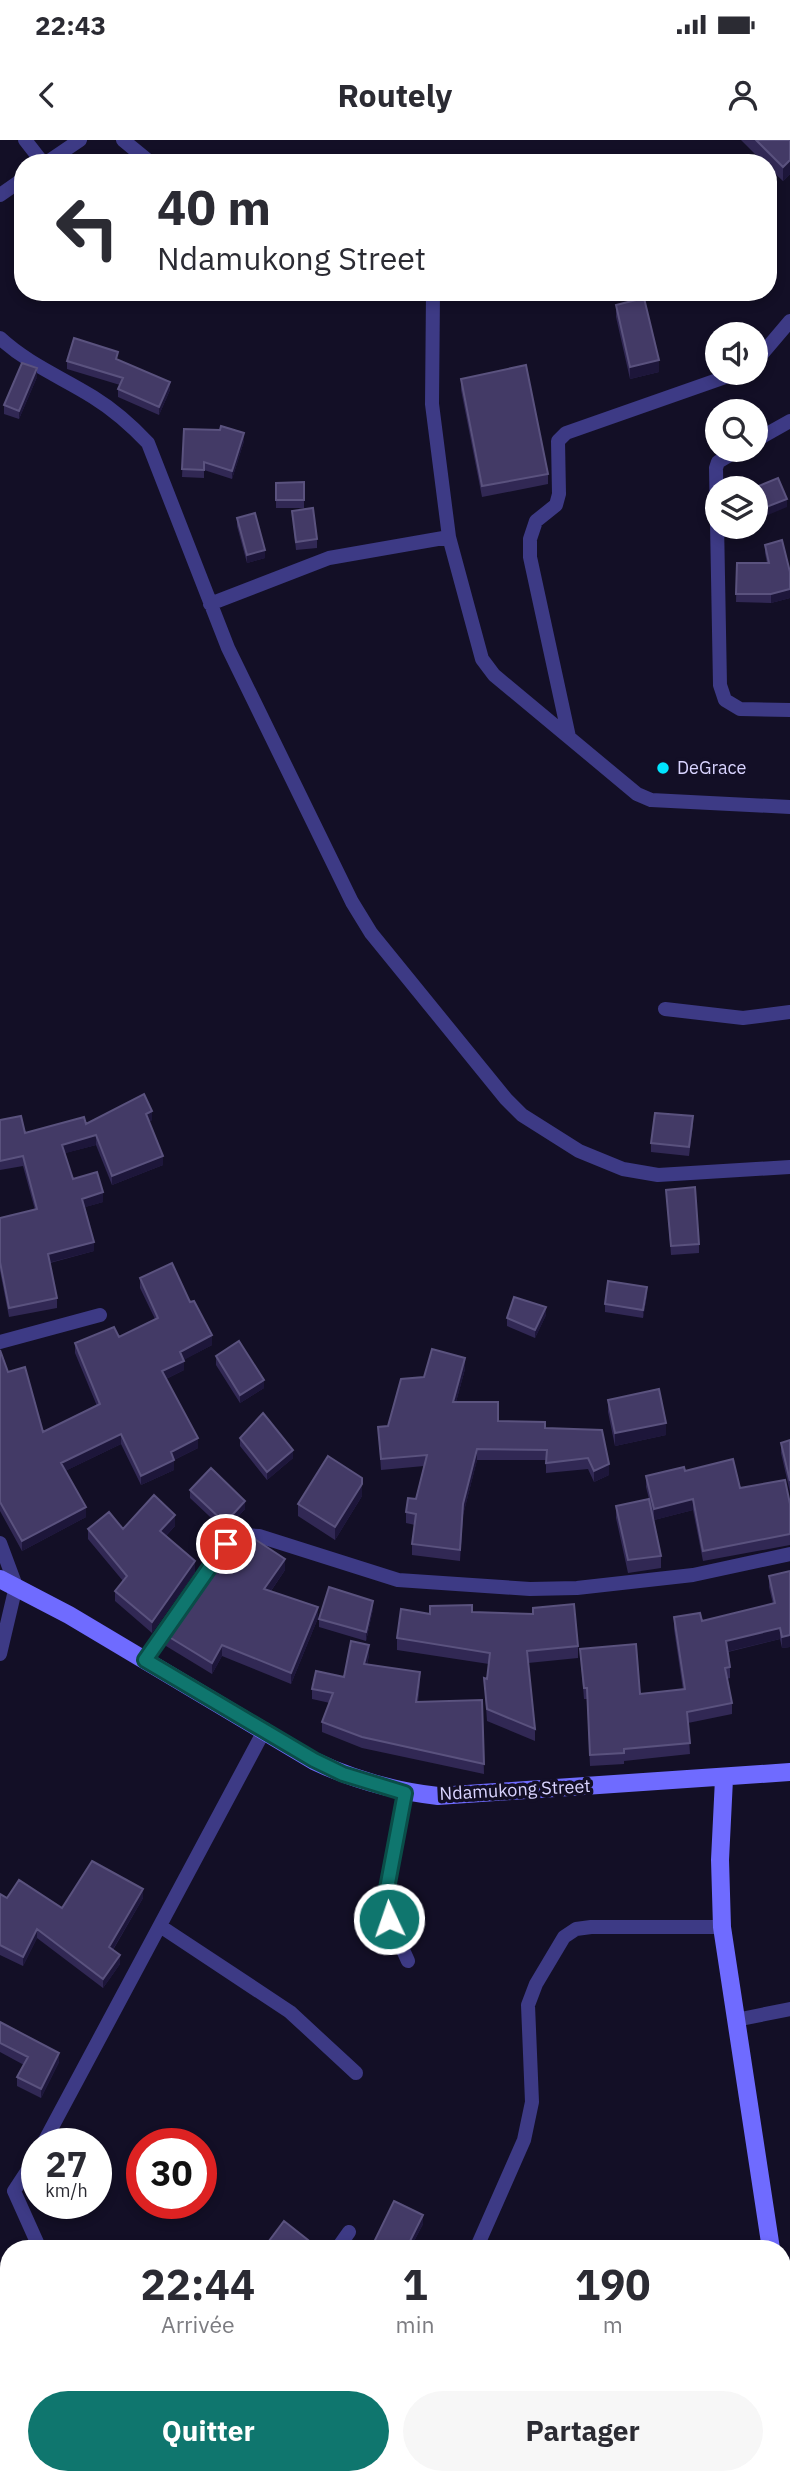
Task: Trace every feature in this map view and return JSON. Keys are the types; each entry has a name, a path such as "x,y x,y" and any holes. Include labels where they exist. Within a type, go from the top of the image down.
{"main road":[{"name":"Ndamukong Street","path":"8,1583 264,1729 290,1748 343,1774 405,1793 438,1796 723,1779 790,1772"},
{"path":"723,1779 719,1874 722,1927 770,2240"}],"street":[{"path":"25,140 37,154"},
{"path":"59,154 80,140"},
{"path":"123,140 140,154"},
{"path":"433,301 432,404 449,537 482,659 494,675 637,793 651,800 790,807"},
{"path":"768,347 790,321"},
{"path":"0,338 38,368 92,396 124,419 148,443 233,660 352,902 371,933 522,1115 579,1151 623,1169 658,1175 790,1167"},
{"path":"569,737 530,557 530,539 536,521 556,505 559,494 558,441 566,433 705,384"},
{"path":"768,433 790,421"},
{"path":"718,462 720,685 725,700 740,709 790,710"},
{"path":"210,604 329,558 449,537"},
{"path":"665,1009 743,1018 790,1012"},
{"path":"0,1342 100,1315"},
{"path":"145,1660 226,1544 242,1535 259,1536 398,1580 530,1589 577,1588 693,1575 790,1554"},
{"path":"0,1543 8,1583 0,1654"},
{"path":"52,2128 264,1729"},
{"path":"405,1793 385,1899 389,1919 408,1961"},
{"path":"160,1926 290,2012 356,2073"},
{"path":"480,2240 524,2140 532,2102 528,2005 536,1984 564,1937 576,1929 592,1927 722,1927"},
{"path":"736,2020 790,2009"},
{"path":"21,2174 7,2189 35,2240"},
{"path":"343,2240 349,2232"}],"building":[{"path":"756,140 790,140 790,160 783,167 777,161 777,154 770,154"},
{"path":"645,301 659,360 630,367 616,305"},
{"path":"74,338 118,352 116,359 170,382 159,407 118,389 123,378 67,361"},
{"path":"22,363 37,368 19,411 4,405"},
{"path":"526,365 548,474 482,486 461,379"},
{"path":"221,426 244,433 232,471 204,462 204,470 182,469 184,429 220,430"},
{"path":"778,478 787,499 768,506 768,482"},
{"path":"304,482 304,500 276,500 276,483"},
{"path":"313,508 317,539 296,542 292,511"},
{"path":"255,513 265,550 247,555 237,518"},
{"path":"782,540 790,572 790,589 771,594 736,594 737,563 769,563 765,545"},
{"path":"144,1094 152,1111 146,1114 163,1156 112,1176 96,1135 62,1145 73,1179 97,1172 103,1192 82,1199 94,1242 48,1254 57,1298 9,1308 0,1262 0,1218 37,1209 23,1156 0,1161 0,1120 21,1116 25,1133 84,1117 86,1124"},
{"path":"655,1113 693,1116 689,1147 651,1143"},
{"path":"695,1187 699,1244 671,1246 666,1190"},
{"path":"172,1263 190,1302 194,1301 212,1335 180,1352 184,1361 162,1371 198,1438 171,1452 174,1460 141,1476 121,1434 61,1463 86,1507 22,1541 0,1502 0,1350 8,1372 25,1367 43,1432 100,1404 75,1343 114,1327 119,1337 158,1318 140,1278"},
{"path":"608,1281 647,1287 643,1310 605,1304"},
{"path":"514,1297 546,1307 535,1330 507,1318"},
{"path":"239,1341 264,1380 240,1395 216,1356"},
{"path":"432,1349 465,1358 453,1402 498,1402 498,1421 545,1422 545,1428 602,1430 609,1464 594,1471 588,1458 546,1463 547,1450 477,1449 463,1504 460,1550 412,1544 416,1514 406,1512 408,1498 416,1499 427,1455 381,1459 378,1427 388,1426 401,1379 424,1377"},
{"path":"659,1389 666,1423 615,1433 608,1400"},
{"path":"263,1413 293,1450 267,1472 240,1438"},
{"path":"790,1440 790,1481 781,1443"},
{"path":"328,1456 362,1478 362,1484 335,1527 298,1504"},
{"path":"733,1459 740,1488 785,1480 790,1504 790,1534 703,1551 693,1499 654,1509 646,1476 684,1467 685,1471"},
{"path":"211,1468 245,1501 225,1523 190,1490"},
{"path":"154,1495 175,1515 160,1531 195,1561 152,1622 115,1591 127,1576 88,1529 109,1512 123,1529"},
{"path":"649,1499 661,1556 628,1560 616,1506"},
{"path":"247,1534 285,1559 264,1589 318,1607 291,1673 222,1645 212,1663 166,1635 217,1562 225,1566"},
{"path":"790,1571 790,1635 782,1637 780,1628 726,1641 730,1667 725,1668 732,1703 687,1712 690,1743 590,1755 587,1688 584,1688 580,1649 636,1644 640,1694 685,1689 674,1617 700,1613 702,1621 775,1603 769,1576"},
{"path":"329,1587 373,1601 366,1632 319,1619"},
{"path":"574,1604 578,1646 527,1651 535,1729 487,1709 484,1678 487,1679 490,1653 397,1638 401,1609 430,1614 430,1606 472,1605 472,1612 533,1614 533,1608"},
{"path":"351,1641 369,1645 364,1664 420,1672 416,1702 482,1700 484,1764 362,1737 322,1722 333,1693 312,1689 316,1671 344,1677"},
{"path":"92,1861 143,1889 109,1947 120,1955 103,1979 37,1929 23,1957 0,1945 0,1894 7,1898 19,1880 62,1908"},
{"path":"0,2022 59,2053 41,2089 17,2077 28,2057 0,2043"},
{"path":"394,2201 423,2215 410,2240 375,2240"},
{"path":"284,2221 308,2240 270,2240"}],"place":[{"name":"DeGrace","path":"663,768"}],"route":[{"path":"226,1544 145,1660 264,1729 290,1748 343,1774 405,1793 387,1883 385,1899 389,1919"}]}
